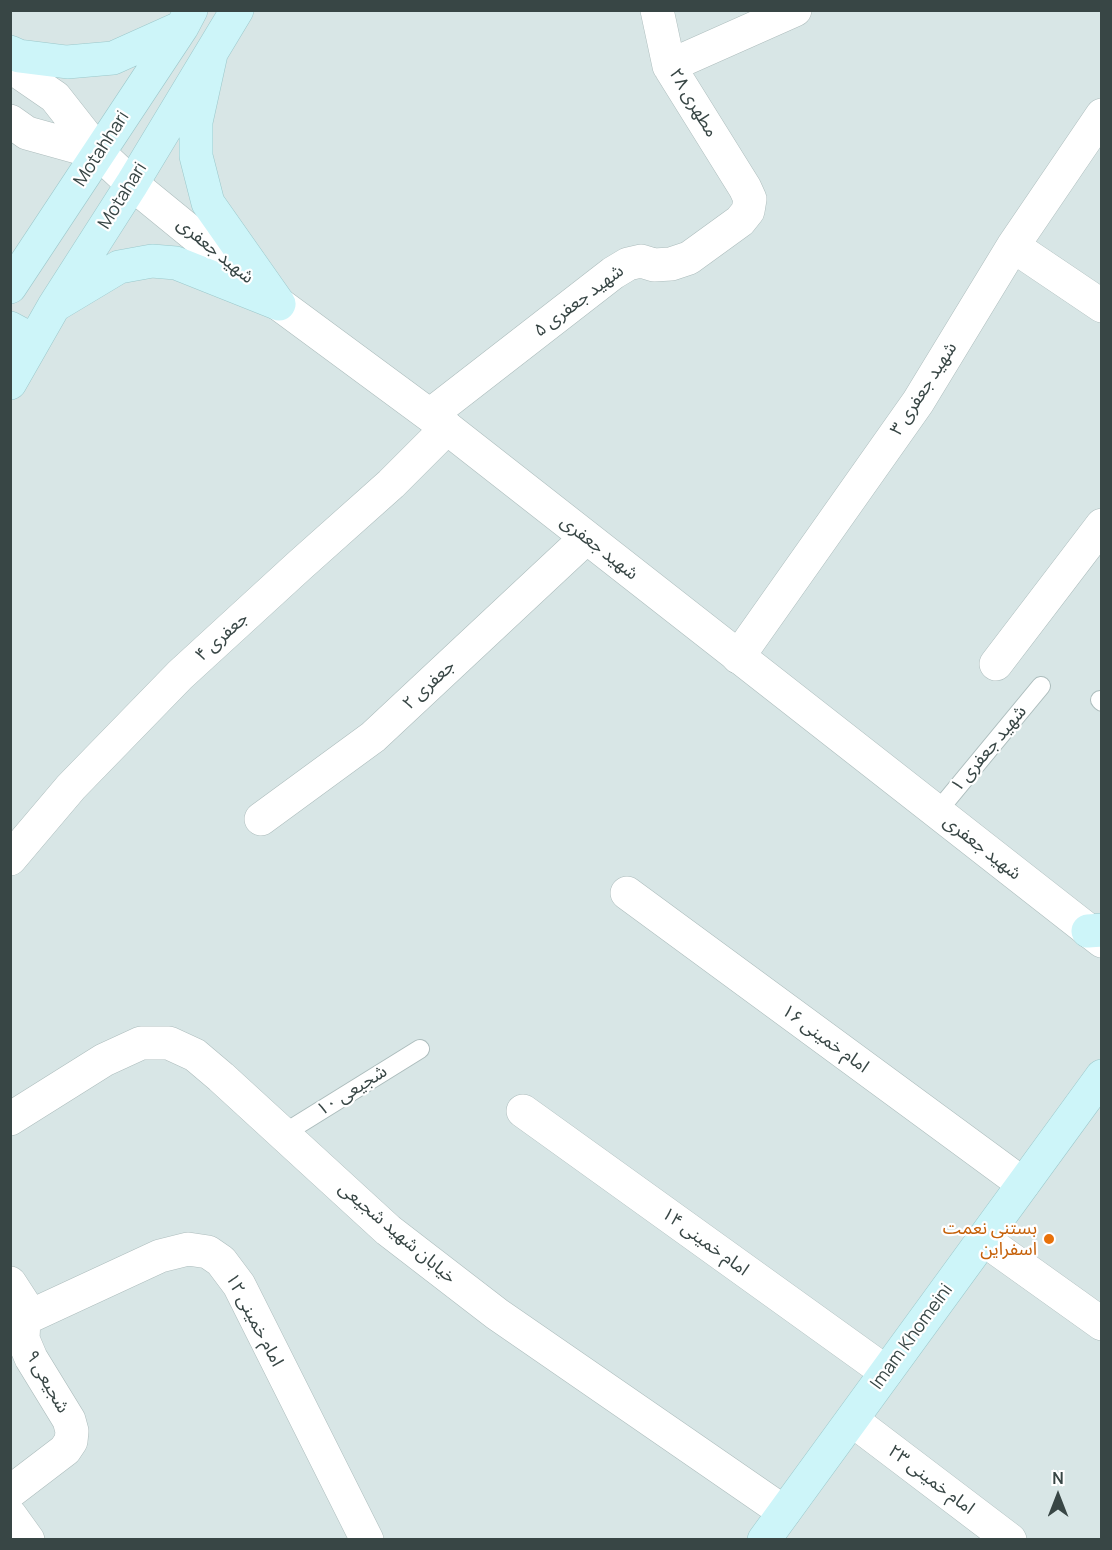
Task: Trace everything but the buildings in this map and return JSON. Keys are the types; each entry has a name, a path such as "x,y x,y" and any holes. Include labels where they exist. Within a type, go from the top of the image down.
{"main road":[{"name":"Motahari","path":"10,383 22,334 54,306 132,184 237,10"},
{"path":"10,52 19,56 67,62 113,58 187,19"},
{"name":"Motahhari","path":"10,287 187,19"},
{"path":"211,54 196,122 196,156 208,203 279,304"},
{"path":"54,306 120,267 152,261 176,263 279,304"},
{"name":"Imam Khomeini","path":"764,1539 1101,1076"}],"street":[{"name":"مطهری ۲۸","path":"657,10 669,66 746,188"},
{"path":"669,66 795,10"},
{"name":"شهید جعفری","path":"10,66 55,97 99,153 132,184 279,304 438,422 937,813 1097,934"},
{"name":"شهید جعفری ۳","path":"738,657 918,402 1013,246 1101,115"},
{"path":"10,121 27,133 99,153"},
{"name":"شهید جعفری ۵","path":"438,422 613,273 628,264 641,261 663,265 689,258 740,221 748,211 750,199 746,188"},
{"path":"1013,246 1101,306"},
{"name":"جعفری ۴","path":"10,859 71,788 180,675 391,484 438,422"},
{"path":"996,664 1101,525"},
{"name":"جعفری ۲","path":"261,819 373,737 586,538"},
{"name":"امام خمینی ۱۶","path":"627,894 1023,1184"},
{"name":"خیابان شهید شجیعی","path":"10,1119 104,1060 141,1043 169,1042 195,1055 388,1230 497,1314 784,1512"},
{"name":"امام خمینی ۱۴","path":"524,1111 886,1372"},
{"path":"983,1239 1101,1324"},
{"name":"امام خمینی ۱۲","path":"24,1319 160,1256 188,1249 208,1252 221,1261 238,1285 367,1539"},
{"name":"شجیعی ۹","path":"10,1283 23,1303 23,1339 31,1358 69,1420 72,1431 71,1441 65,1450 10,1492"},
{"name":"امام خمینی ۲۳","path":"852,1420 1010,1539"},
{"path":"10,1515 28,1539"}],"lane":[{"name":"شهید جعفری ۱","path":"937,813 1041,686"},
{"name":"شجیعی ۱۰","path":"283,1134 420,1048"}],"shaded area":[{"path":"11,11 1101,11 1101,1539 11,1539"}],"place":[{"name":"بستنی نعمت اسفراین","path":"1049,1239"}]}
